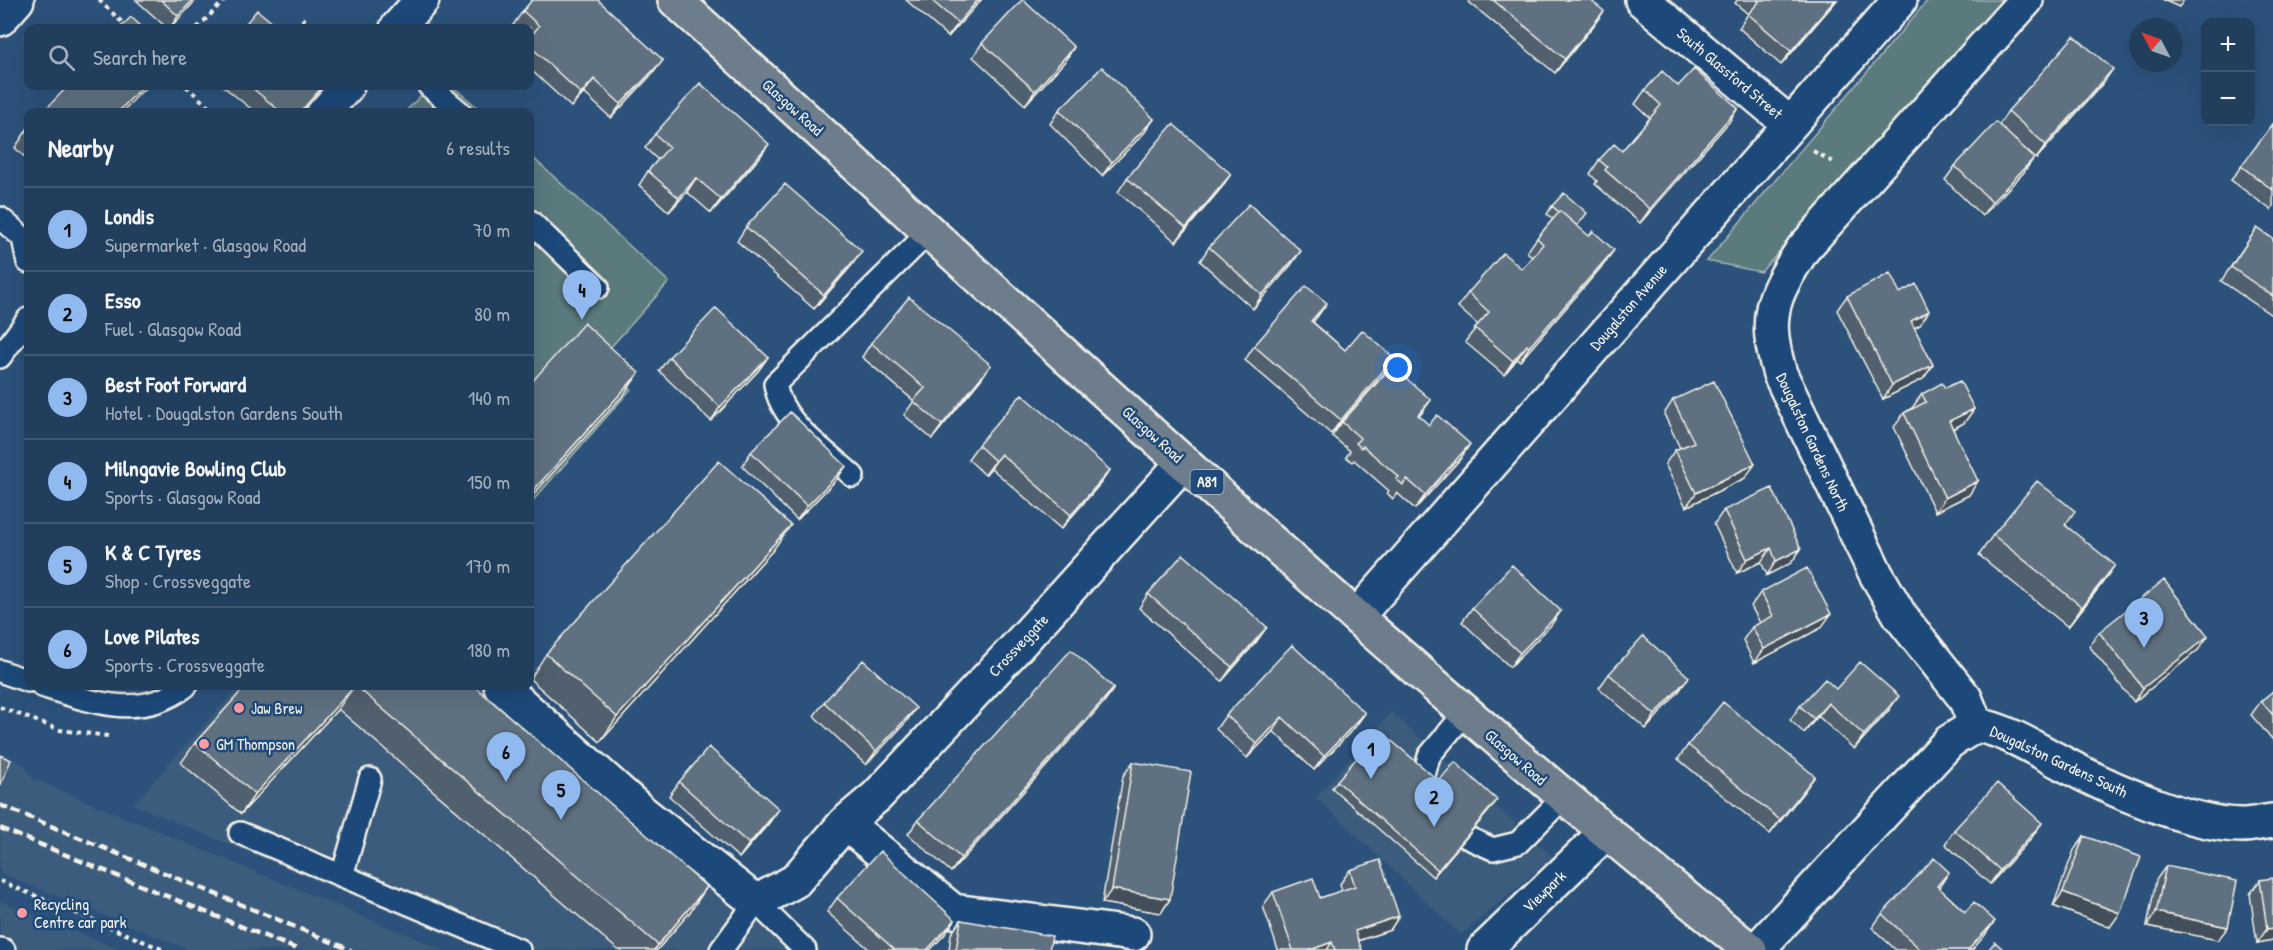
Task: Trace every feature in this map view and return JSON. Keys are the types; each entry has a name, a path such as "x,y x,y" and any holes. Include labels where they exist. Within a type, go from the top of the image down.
{"main road":[{"name":"Glasgow Road","path":"675,0 1184,462 1465,713 1605,833 1750,950"}],"street":[{"path":"0,19 17,0"},
{"path":"401,24 422,0"},
{"name":"South Glassford Street","path":"1642,0 1786,128"},
{"name":"Dougalston Avenue","path":"1357,616 1900,0"},
{"name":"Dougalston Gardens North","path":"1976,725 1965,698 1901,617 1876,574 1780,374 1773,350 1769,320 1778,287 1803,249 2026,0"},
{"path":"327,108 343,90"},
{"name":"Crossveggate","path":"756,902 795,881 845,823 893,779 1184,462"},
{"path":"505,690 643,813 756,902"},
{"name":"Dougalston Gardens South","path":"1757,950 1948,742 1976,725 1995,728 2082,774 2144,800 2212,823 2242,825 2273,820"},
{"path":"845,823 954,911 1133,934"},
{"name":"Viewpark","path":"1484,950 1605,833"}],"lane":[{"path":"434,90 455,108"},
{"path":"0,218 24,238"},
{"path":"534,225 598,287"},
{"path":"853,476 785,412 777,396 775,384 930,231"},
{"path":"0,357 24,324"},
{"path":"0,672 24,680"},
{"path":"54,690 90,702 136,707 156,703 181,690"},
{"path":"1423,779 1429,756 1465,713"},
{"path":"342,876 370,779"},
{"path":"1466,837 1493,849 1518,843 1563,798"},
{"path":"240,833 519,950"},
{"path":"722,950 756,902 805,950"}],"path":[{"path":"99,0 124,24"},
{"path":"201,24 225,0"},
{"path":"300,24 305,18"},
{"path":"190,90 210,108"},
{"path":"1786,128 1864,180"},
{"path":"0,881 164,950"}],"shaded area":[{"path":"235,690 482,690 796,950 482,950 133,804"},
{"path":"1391,712 1553,857 1461,935 1316,797"},
{"path":"0,753 25,765 33,779 443,950 189,950 0,873"},
{"name":"Recycling Centre car park","path":"0,901 120,950 0,950"}],"green space":[{"path":"1928,0 2005,0 1761,272 1707,261"},
{"path":"426,90 457,90 478,108 409,108"},
{"path":"534,159 669,282 601,358 631,389 534,499"}],"building":[{"path":"161,0 193,0 178,16"},
{"path":"532,0 598,0 663,60 621,104 594,79 581,94 534,50 534,32 539,26 523,11"},
{"path":"931,0 978,0 958,23"},
{"path":"1022,0 1074,47 1035,91 982,43"},
{"path":"1493,0 1590,0 1604,11 1565,59"},
{"path":"1757,0 1835,0 1791,51 1748,14 1759,2"},
{"path":"257,10 274,24 245,24"},
{"path":"131,17 139,24 124,24"},
{"path":"2074,36 2113,69 2046,145 2008,111"},
{"path":"1102,67 1154,119 1112,162 1059,110"},
{"path":"1694,69 1738,108 1650,209 1605,170 1607,167 1599,160 1614,144 1622,151 1661,105 1645,90 1662,71 1678,86"},
{"path":"700,83 769,144 721,199 696,178 679,198 648,171 669,147 655,134"},
{"path":"64,90 139,90 122,108 47,108"},
{"path":"255,90 319,90 304,108 276,108"},
{"path":"1996,122 2034,158 1992,202 1955,166"},
{"path":"1173,124 1231,174 1186,228 1127,178"},
{"path":"2273,124 2273,190 2241,166"},
{"path":"785,184 862,251 824,295 746,227"},
{"path":"1564,193 1587,213 1577,226 1552,206"},
{"path":"1249,204 1301,251 1262,295 1209,247"},
{"path":"1560,211 1589,236 1593,231 1614,250 1529,347 1527,345 1513,361 1475,328 1489,312 1468,293 1503,253 1522,269 1543,244 1537,238"},
{"path":"2257,228 2273,239 2273,296 2231,267"},
{"path":"1890,273 1900,293 1916,284 1929,311 1911,321 1933,365 1892,385 1847,296"},
{"path":"1306,286 1327,303 1311,321 1345,350 1362,330 1394,358 1341,420 1254,346"},
{"path":"909,297 991,365 942,425 913,401 925,388 871,343"},
{"path":"716,308 768,357 720,407 669,357"},
{"path":"584,323 639,373 534,490 534,379"},
{"path":"1392,366 1431,400 1418,415 1429,425 1437,415 1470,444 1425,495 1407,479 1403,485 1396,479 1399,477 1363,446 1361,448 1356,443 1360,438 1342,422"},
{"path":"1714,381 1755,464 1696,493 1675,450 1694,442 1673,400"},
{"path":"1960,381 1974,409 1949,421 1978,481 1945,498 1904,413 1926,402 1922,394 1942,383 1945,388"},
{"path":"1022,394 1110,470 1071,515 1001,454 995,461 978,445"},
{"path":"790,412 846,466 807,506 751,452"},
{"path":"719,461 791,525 617,717 546,654"},
{"path":"2037,481 2075,511 2065,525 2115,565 2082,607 1993,535"},
{"path":"1772,488 1801,549 1776,561 1771,548 1747,559 1724,510"},
{"path":"1183,554 1267,627 1232,667 1148,594"},
{"path":"1512,565 1561,611 1520,653 1472,608"},
{"path":"1807,568 1831,614 1764,649 1752,627 1773,616 1761,592"},
{"path":"2164,580 2208,636 2143,688 2099,632"},
{"path":"1643,636 1689,677 1655,715 1609,674"},
{"path":"1292,645 1365,713 1324,756 1282,717 1257,744 1226,715"},
{"path":"1071,650 1114,688 961,858 918,820"},
{"path":"863,660 916,708 876,751 824,702"},
{"path":"1860,662 1899,696 1864,735 1828,703 1814,719 1800,706 1825,679 1836,689"},
{"path":"242,690 351,690 255,794 195,743"},
{"path":"361,690 479,690 707,887 658,945"},
{"path":"2273,691 2273,715 2261,701"},
{"path":"1723,702 1815,776 1780,820 1688,745"},
{"path":"1380,731 1439,781 1455,762 1497,800 1438,870 1337,781"},
{"path":"709,747 779,809 749,844 679,782"},
{"path":"0,755 11,760 0,786"},
{"path":"1133,762 1191,772 1170,899 1112,889"},
{"path":"1997,783 2042,823 2000,870 1954,830"},
{"path":"2084,836 2141,857 2120,913 2063,892"},
{"path":"880,851 955,920 927,950 895,950 837,898"},
{"path":"1934,858 1949,872 1937,886 1965,912 1974,902 1995,921 1968,950 1921,950 1882,914"},
{"path":"1380,860 1399,916 1355,931 1362,950 1335,950 1332,942 1310,950 1293,950 1273,892 1313,878 1320,898 1355,886 1350,870"},
{"path":"2166,866 2237,881 2228,927 2156,912"},
{"path":"2273,878 2273,928 2267,929 2260,880"},
{"path":"961,920 1052,936 1049,950 956,950"},
{"path":"1995,942 2004,950 1988,950"}],"railway":[{"path":"0,805 351,950"},
{"path":"0,828 299,950"}],"place":[{"name":"Milngavie Bowling Club","path":"582,320"},
{"name":"Best Foot Forward","path":"2144,648"},
{"name":"Jaw Brew","path":"239,708"},
{"name":"GM Thompson","path":"204,744"},
{"name":"Londis","path":"1371,779"},
{"name":"Love Pilates","path":"506,782"},
{"name":"K & C Tyres","path":"561,820"},
{"name":"Esso","path":"1434,827"},
{"name":"Recycling Centre car park","path":"22,913"}]}
